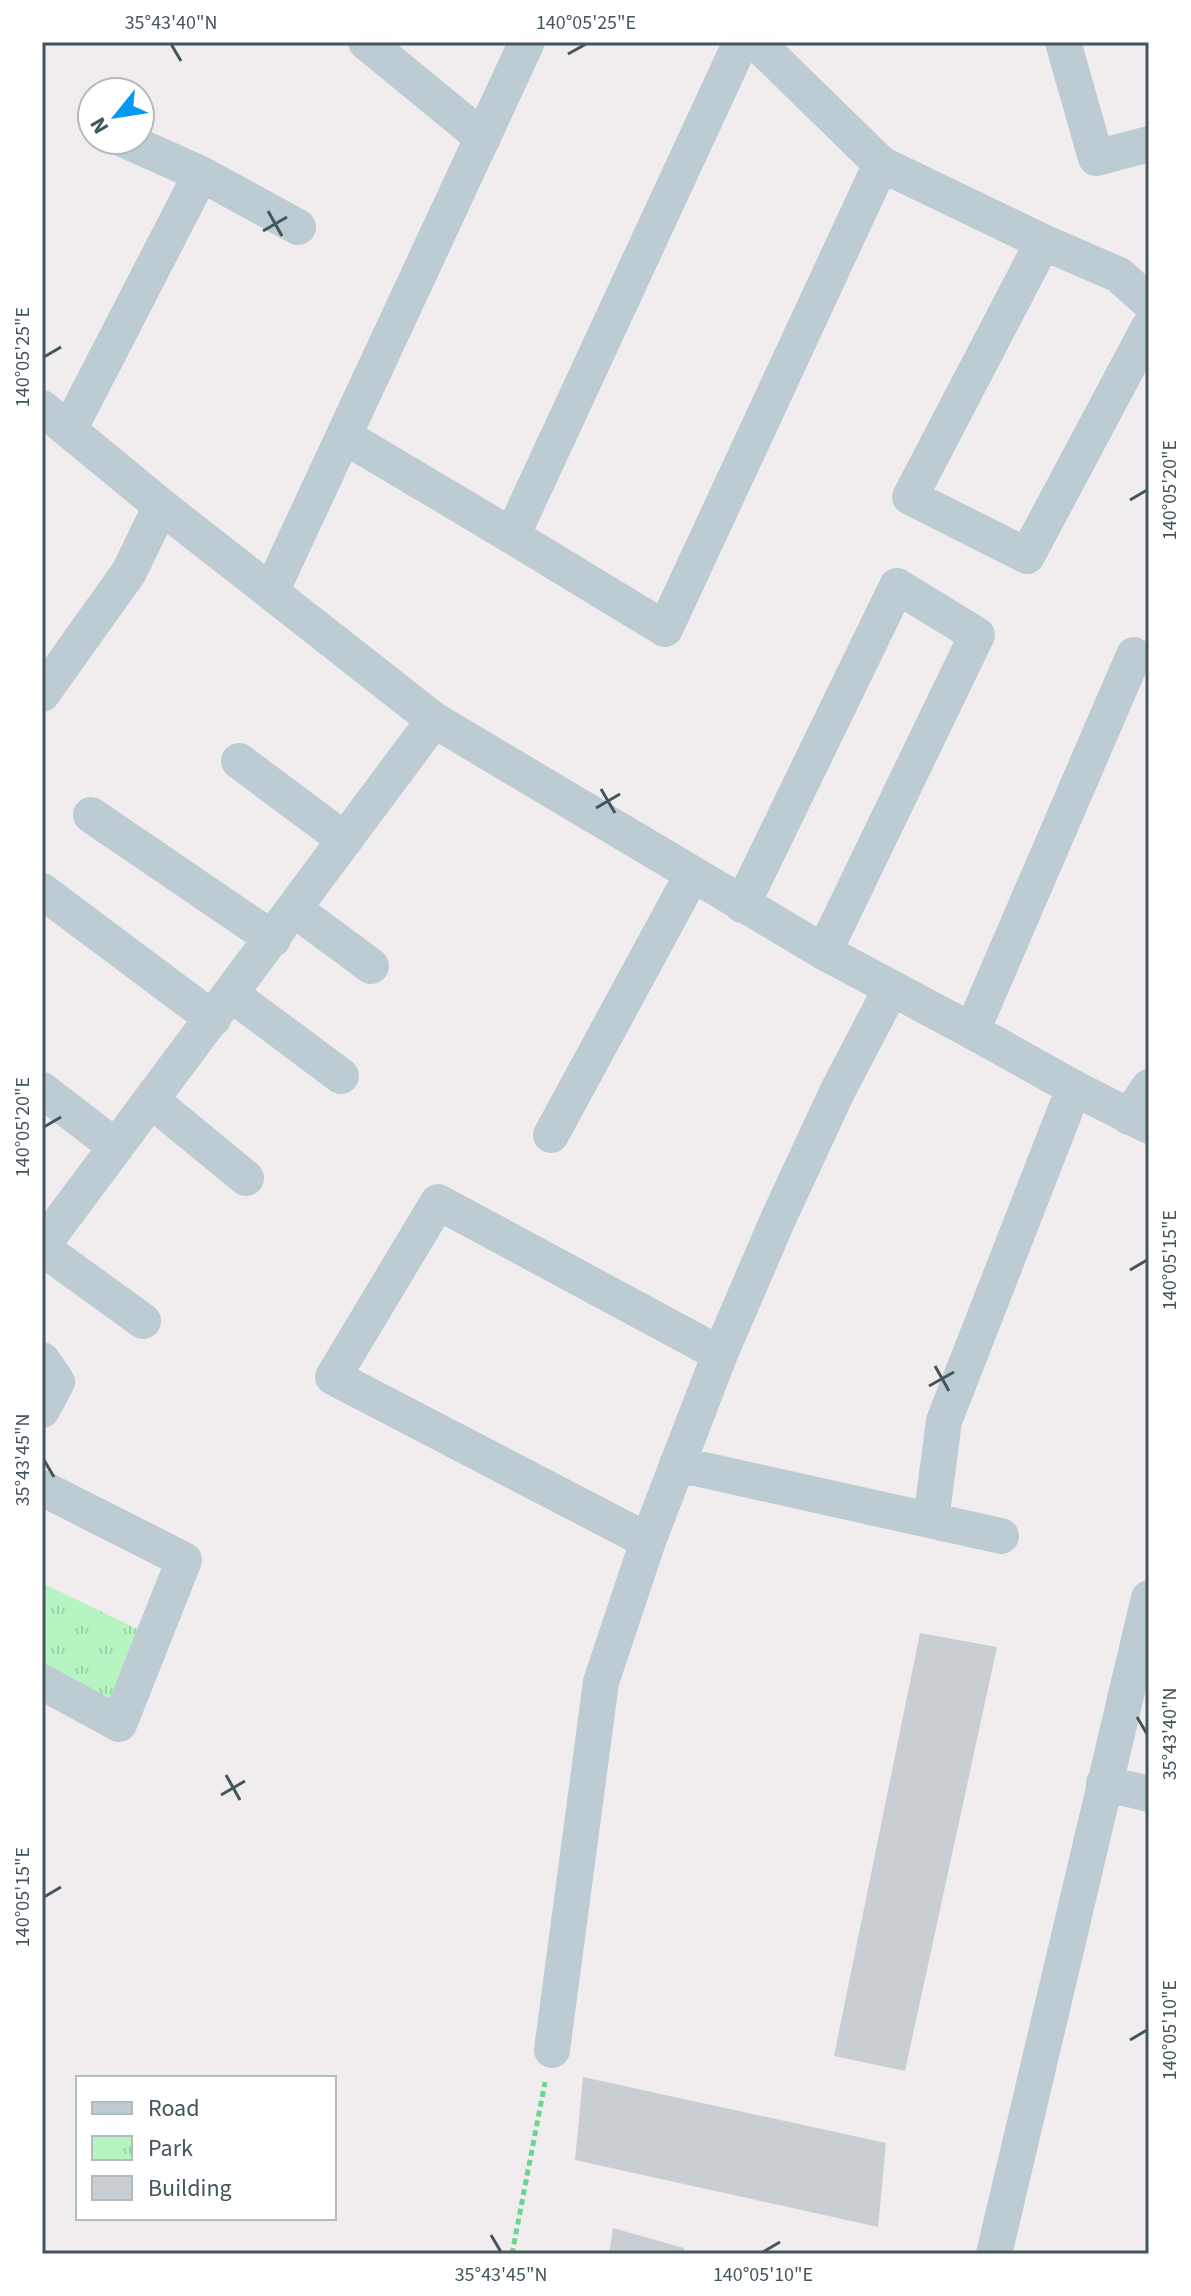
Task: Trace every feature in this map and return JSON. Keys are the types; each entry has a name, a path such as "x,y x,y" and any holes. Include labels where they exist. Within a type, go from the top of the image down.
{"street":[{"path":"366,42 483,138"},
{"path":"271,592 527,42"},
{"path":"512,536 741,42"},
{"path":"756,42 881,164 1119,275 1149,302"},
{"path":"1063,42 1096,158 1149,144"},
{"path":"156,154 201,174 298,227"},
{"path":"344,436 665,629 881,164"},
{"path":"201,174 55,419 434,720 824,952 1139,1122 1149,1087"},
{"path":"1043,242 910,497 1027,556 1149,327"},
{"path":"42,694 129,572 161,506"},
{"path":"742,905 897,586 977,635 824,952"},
{"path":"972,1031 1134,655"},
{"path":"143,1321 42,1247 434,720"},
{"path":"239,761 345,840"},
{"path":"91,815 273,939"},
{"path":"551,1135 692,875"},
{"path":"42,891 222,1006 341,1076"},
{"path":"294,909 371,966"},
{"path":"552,2050 601,1682 648,1541 720,1354 838,1090 891,989"},
{"path":"931,1520 944,1421 1074,1088"},
{"path":"42,1090 116,1147"},
{"path":"151,1100 246,1178"},
{"path":"648,1541 333,1377 438,1202 720,1354"},
{"path":"42,1360 57,1382 42,1410"},
{"path":"677,1464 1001,1536"},
{"path":"42,1488 184,1560 119,1724 42,1682"},
{"path":"994,2254 1148,1606"},
{"path":"1104,1783 1149,1794"}],"path":[{"path":"512,2254 552,2050"}],"green space":[{"path":"42,1583 154,1637 119,1724 42,1681"}],"building":[{"path":"920,1633 997,1647 905,2071 834,2056"},
{"path":"583,2077 886,2143 878,2227 575,2160"},
{"path":"613,2228 684,2248 683,2254 609,2254"}]}
